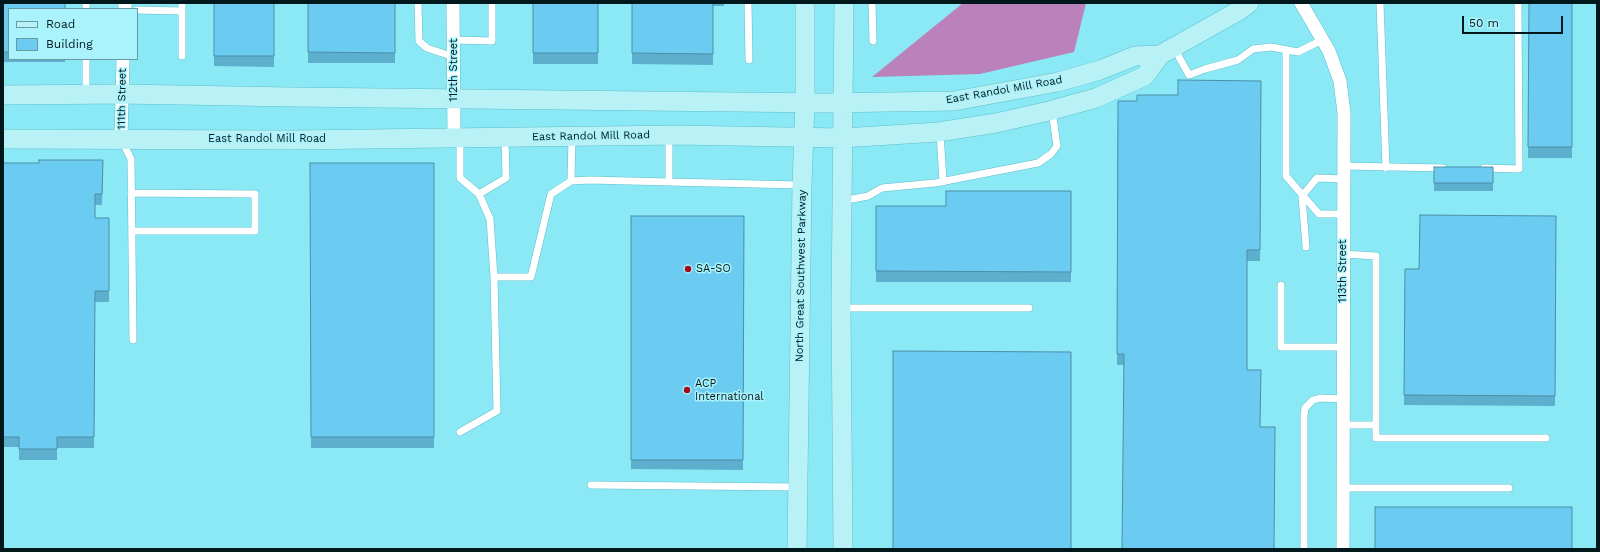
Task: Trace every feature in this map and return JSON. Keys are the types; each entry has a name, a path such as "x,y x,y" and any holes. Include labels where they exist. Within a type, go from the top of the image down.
{"main road":[{"name":"North Great Southwest Parkway","path":"797,549 802,185 805,102 805,3"},
{"path":"843,549 842,138 844,102 844,3"},
{"name":"East Randol Mill Road","path":"3,139 292,140 457,137 669,136 842,138 940,131 996,123 1096,98 1146,76 1167,52 1240,10 1249,3"},
{"name":"East Randol Mill Road","path":"3,95 122,94 805,102 954,101 1058,82 1100,70 1135,56 1167,52"}],"street":[{"name":"112th Street","path":"454,3 454,99 457,137"},
{"name":"113th Street","path":"1301,3 1329,51 1340,81 1344,113 1343,549"},
{"name":"111th Street","path":"121,139 123,60"}],"lane":[{"path":"182,3 182,56"},
{"path":"418,3 419,41 427,48 454,57"},
{"path":"454,40 492,41 492,3"},
{"path":"748,3 749,60"},
{"path":"872,3 873,41"},
{"path":"1380,3 1386,168"},
{"path":"1480,168 1519,169 1518,3"},
{"path":"138,10 182,11"},
{"path":"1167,52 1189,75 1238,60 1252,49 1271,47 1298,52 1322,40"},
{"path":"1286,50 1286,176 1319,214 1344,214"},
{"path":"86,60 86,94"},
{"path":"842,201 868,196 882,188 943,182 1038,163 1052,154 1057,146 1052,110"},
{"path":"940,131 943,182"},
{"path":"669,136 669,182"},
{"path":"457,137 460,178 479,194 490,219 494,277 497,411 460,432"},
{"path":"479,194 506,178 505,137"},
{"path":"571,181 572,137"},
{"path":"121,139 131,160 133,340"},
{"path":"1306,247 1302,196 1317,178 1344,172 1386,168 1448,168"},
{"path":"494,277 531,277 551,194 571,181 590,180 802,185"},
{"path":"131,193 256,194 255,231 132,231"},
{"path":"1344,254 1376,256 1376,438 1546,438"},
{"path":"1281,285 1281,347 1343,347"},
{"path":"842,308 1029,308"},
{"path":"1304,549 1305,408 1313,400 1320,398 1343,399"},
{"path":"1343,425 1376,424"},
{"path":"591,485 797,487"},
{"path":"1343,488 1509,488"}],"shaded area":[{"path":"963,3 1086,3 1074,52 980,74 872,77"}],"building":[{"path":"3,3 65,3 65,8 8,8 8,52 3,52"},
{"path":"214,3 274,3 274,56 214,56"},
{"path":"308,3 395,3 395,53 308,52"},
{"path":"533,3 598,3 598,53 533,53"},
{"path":"632,3 713,3 713,54 632,53"},
{"path":"1529,3 1572,3 1572,147 1528,147"},
{"path":"1178,80 1261,81 1260,250 1247,250 1247,370 1261,370 1260,427 1275,427 1274,549 1122,549 1124,354 1117,354 1118,101 1137,101 1137,95 1178,95"},
{"path":"39,160 103,160 102,194 95,194 95,218 109,218 109,291 95,291 94,437 57,437 57,449 19,449 19,437 3,437 3,163 39,163"},
{"path":"310,163 434,163 434,437 311,437"},
{"path":"1434,167 1493,167 1493,183 1434,183"},
{"path":"946,191 1071,191 1071,272 876,271 876,206 946,206"},
{"path":"1420,215 1556,216 1555,396 1404,395 1405,269 1419,269"},
{"name":"ACP International","path":"631,216 744,216 743,460 631,460"},
{"path":"893,351 1071,352 1071,549 893,549"},
{"path":"1375,507 1572,507 1572,549 1375,549"}],"place":[{"name":"SA-SO","path":"688,269"},
{"name":"ACP International","path":"687,390"}]}
